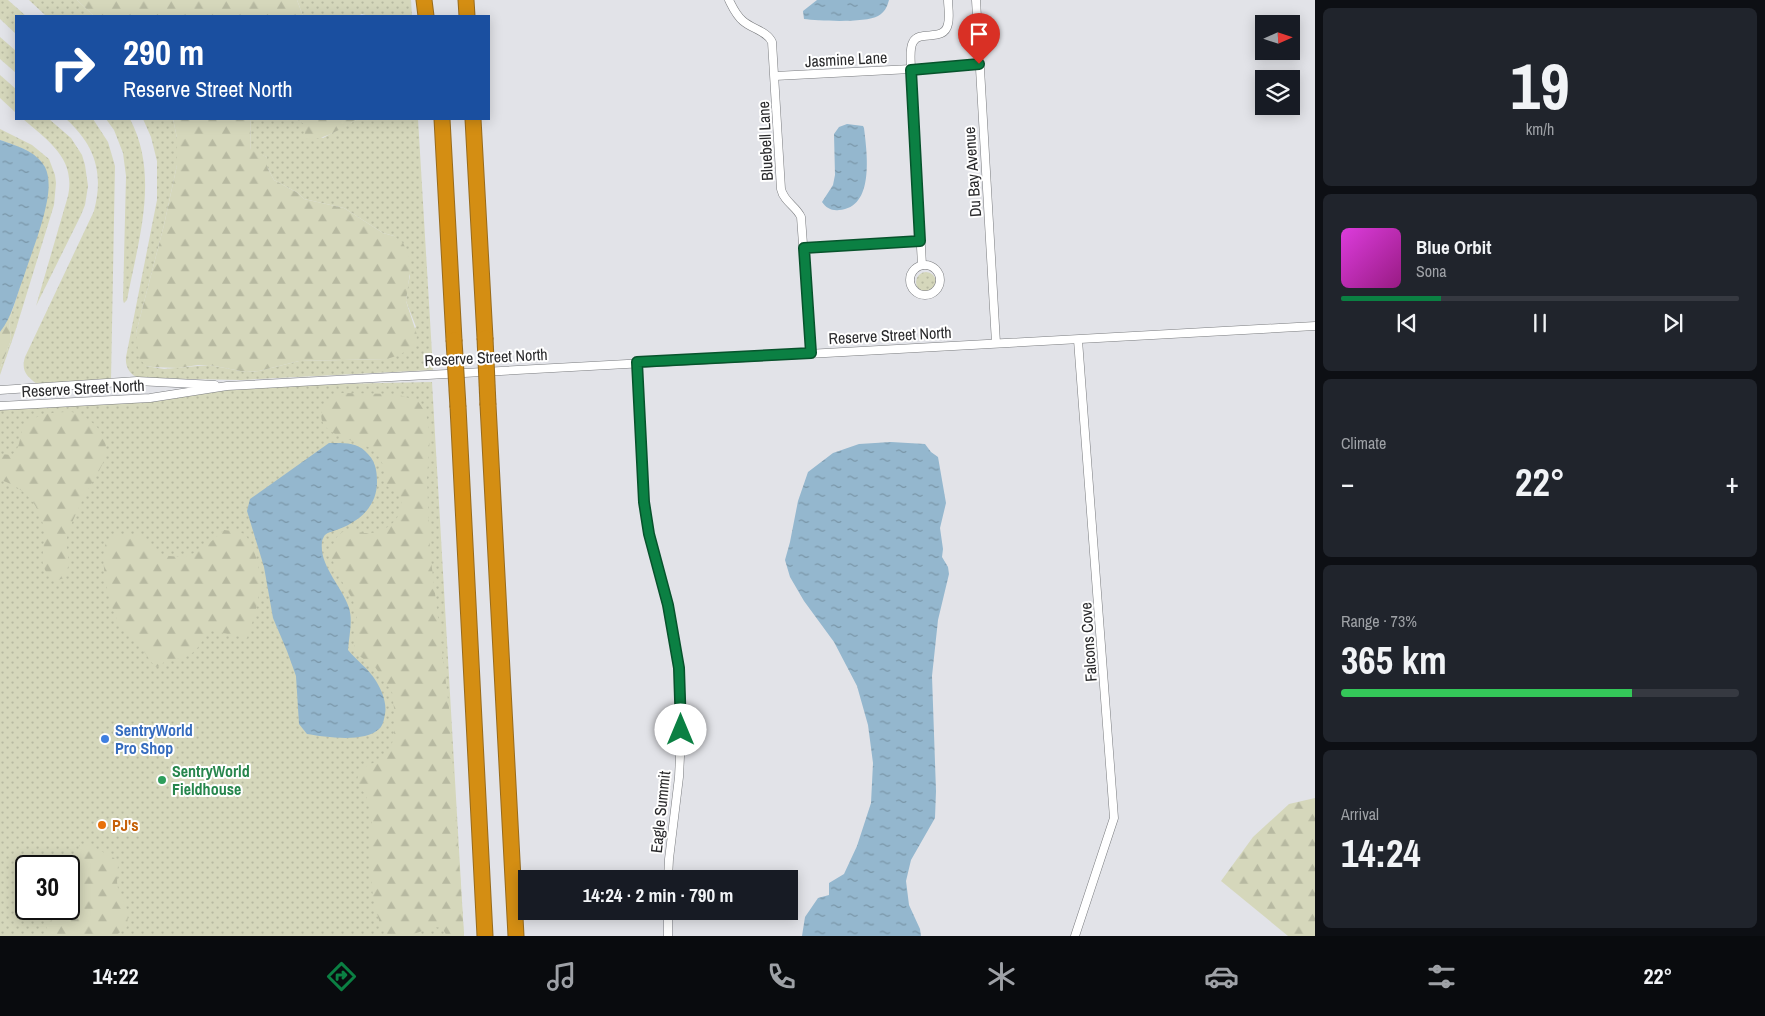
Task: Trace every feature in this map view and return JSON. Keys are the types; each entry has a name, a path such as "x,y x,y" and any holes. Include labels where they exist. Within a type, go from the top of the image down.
{"highway":[{"path":"424,0 426,15"},
{"path":"435,0 436,15"},
{"path":"466,0 467,15"},
{"path":"473,120 516,936"},
{"path":"442,126 485,936"}],"street":[{"name":"Bluebell Lane","path":"729,0 734,11 743,21 770,39 773,46 781,189 785,199 796,208 801,218 811,353"},
{"path":"922,265 911,46 915,39 941,34 947,27 949,22 948,0"},
{"name":"Du Bay Avenue","path":"976,0 996,343"},
{"name":"Jasmine Lane","path":"775,76 911,70 979,64"},
{"path":"804,248 920,241"},
{"path":"922,265 932,266 940,277 939,287 936,291 927,295 913,290 909,280 913,270 922,265"},
{"name":"Reserve Street North","path":"0,406 150,398 227,386 1315,326"},
{"name":"Falcons Cove","path":"1075,936 1114,818 1078,340"},
{"name":"Eagle Summit","path":"637,362 644,502 649,534 668,605 679,668 682,715 679,770 668,870"},
{"name":"Reserve Street North","path":"0,390 137,381 227,386"},
{"path":"668,920 668,936"}],"green space":[{"path":"0,0 8,0 25,15 15,15 15,33 0,19"},
{"path":"29,0 77,0 93,15 45,15"},
{"path":"77,0 297,0 303,15 93,15"},
{"path":"297,0 411,0 412,15 303,15"},
{"path":"0,37 15,50 15,72 0,59"},
{"path":"0,75 15,88 15,112 0,98"},
{"path":"24,120 50,120 71,138 82,155 88,186 85,205 81,215 36,306 68,196 68,171 64,161 50,143"},
{"path":"67,120 94,120 108,142 115,166 111,380 37,384 25,372 25,357 94,211 97,197 98,184 95,160 84,139"},
{"path":"107,120 130,120 139,141 144,163 144,209 141,232 127,300 124,303 126,176 123,153 114,130"},
{"path":"143,120 173,120 177,138 177,165 164,225 136,333 146,366 164,369 209,365 246,372 259,371 299,361 387,359 416,327 406,301 410,276 394,236 383,233 344,208 304,199 298,193 274,180 267,167 267,157 251,151 250,120 298,120 305,124 306,130 323,138 356,120 418,120 433,370 241,380 139,378 133,375 127,367 126,357 157,200 157,161 151,137"},
{"path":"173,120 250,120 251,150 267,157 267,167 274,180 298,193 304,199 344,208 383,233 394,236 403,243 411,265 406,301 417,335 416,342 410,349 387,359 299,361 259,371 246,372 209,365 178,368 146,366 139,358 136,333 164,225 177,165 177,138"},
{"path":"298,120 356,120 317,139 305,138 304,124"},
{"path":"0,129 32,145 49,159 56,183 54,205 0,375 0,369 11,340 9,321 20,286 26,150 0,140"},
{"path":"926,272 933,275 936,282 933,289 926,292 919,289 916,282 919,275"},
{"path":"13,308 9,321 11,340 0,369 0,332"},
{"path":"432,382 464,936 0,936 0,406 115,400 227,386"},
{"path":"340,393 396,394 418,401 426,413 430,435 427,479 430,552 449,708 464,936 447,936 442,928 435,927 413,934 390,936 380,924 373,898 369,852 372,820 366,795 359,787 357,780 359,773 367,766 385,757 391,748 394,734 392,692 375,667 358,655 354,646 357,616 353,600 340,578 330,554 335,541 345,531 372,533 387,527 398,517 401,510 401,502 400,494 386,484 384,468 373,450 339,436 324,425 321,417 323,407 330,398"},
{"path":"72,412 87,419 101,432 106,446 106,453 68,533 67,572 64,578 58,580 50,578 44,568 44,530 38,511 27,495 0,480 0,454 12,455 17,448 24,427 35,418 50,413"},
{"path":"224,530 238,531 246,536 250,542 259,569 257,604 247,638 208,630 201,644 192,653 181,658 166,659 161,666 155,667 137,642 119,622 114,612 105,579 104,567 105,547 108,540 118,535 137,534 159,553 168,556 185,557 203,549"},
{"path":"1315,798 1315,936 1288,936 1221,881 1253,837 1289,804"},
{"path":"88,844 114,858 118,865 117,882 119,896 125,903 128,914 127,927 115,936 50,936 46,926 51,920 80,920 81,868 80,855 78,855 79,845"}],"water":[{"path":"817,0 889,0 882,13 872,18 842,21 804,19 803,11"},
{"path":"847,124 863,126 864,128 867,164 866,178 864,190 859,200 851,207 834,210 822,202 833,185 835,175 834,134 839,127"},
{"path":"0,140 13,144 37,157 45,167 49,184 45,211 36,241 11,313 0,332"},
{"path":"891,442 925,444 938,457 946,503 940,528 943,549 942,557 948,567 949,574 938,620 932,676 936,791 935,818 911,860 906,881 909,905 920,929 921,936 802,936 805,917 818,898 829,895 829,883 844,874 857,846 871,803 873,763 868,725 857,686 834,642 804,601 790,577 785,560 798,501 808,472 833,453 859,444"},
{"path":"329,443 348,444 361,448 371,458 377,473 376,491 371,505 366,512 347,526 326,534 322,542 322,551 327,568 349,608 351,623 348,650 373,677 385,701 385,714 380,728 373,733 355,738 307,734 299,724 296,676 273,618 264,567 247,511 250,499"}],"place":[{"name":"SentryWorld Pro Shop","path":"105,739"},
{"name":"SentryWorld Fieldhouse","path":"162,780"},
{"name":"PJ's","path":"102,825"}],"route":[{"path":"681,730 679,668 668,605 649,534 644,502 637,362 811,353 804,248 920,241 911,70 979,64"}]}
